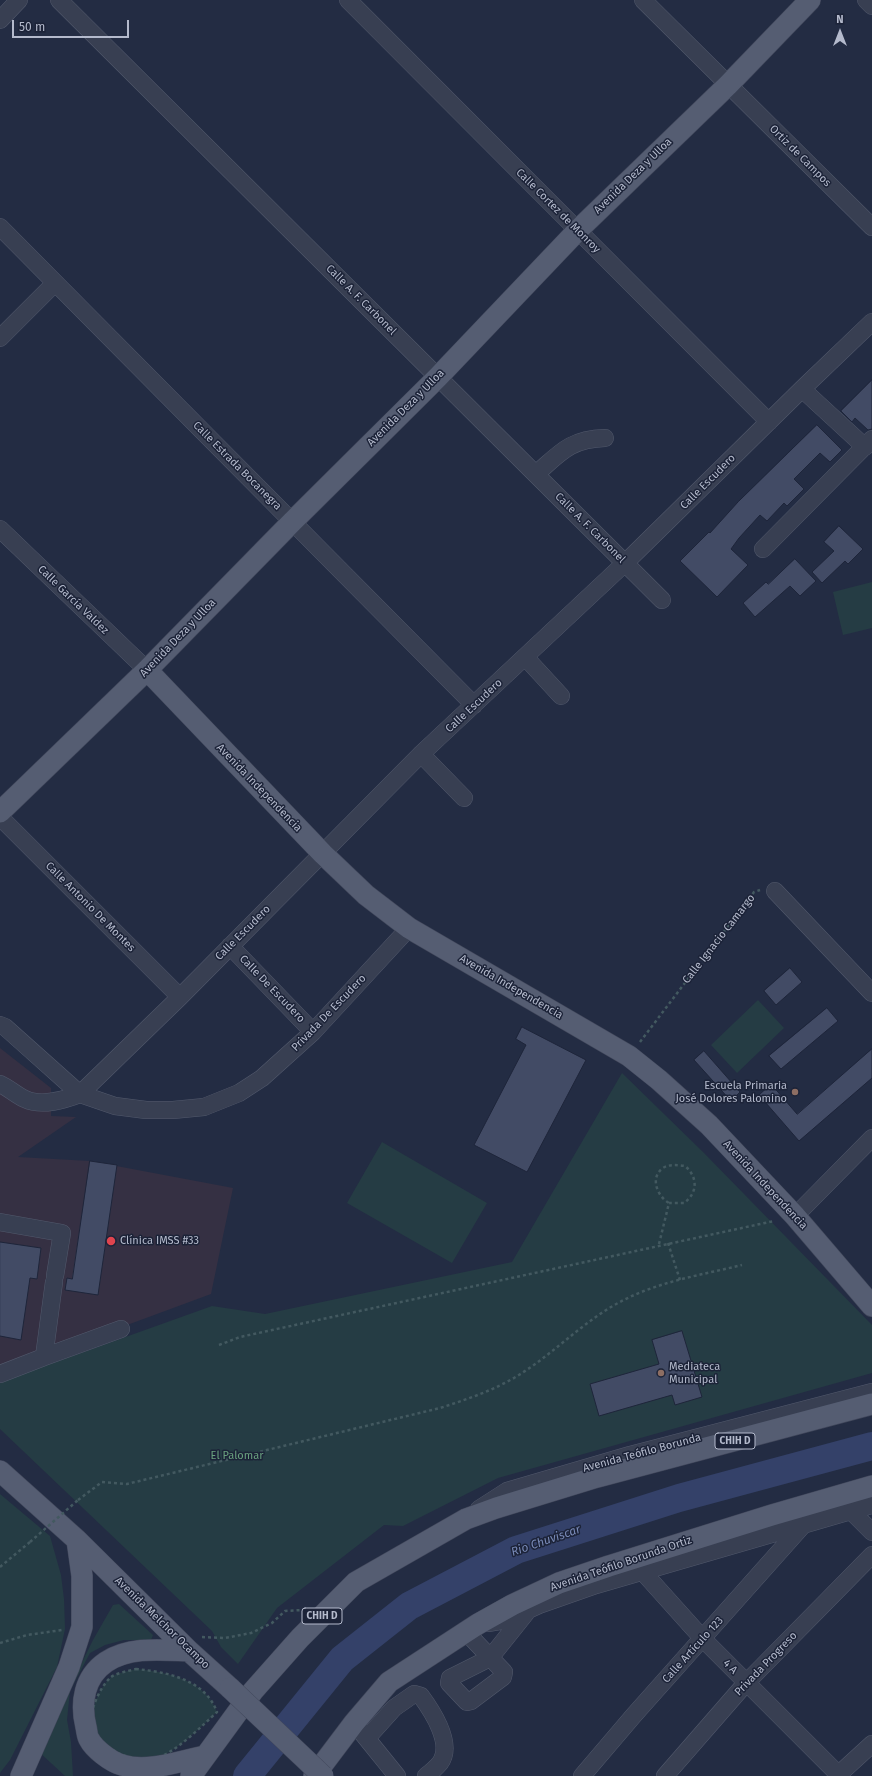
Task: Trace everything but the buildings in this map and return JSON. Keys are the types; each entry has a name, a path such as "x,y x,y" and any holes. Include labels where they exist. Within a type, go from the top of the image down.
{"main road":[{"name":"Avenida Deza y Ulloa","path":"0,812 147,670 292,522 438,377 578,230 728,84 810,0"},
{"name":"Avenida Independencia","path":"147,670 323,854 366,896 409,928 629,1056 659,1080 709,1125 795,1216 870,1303"},
{"name":"Avenida Teófilo Borunda","path":"191,1776 253,1691 300,1638 356,1582 466,1520 496,1508 597,1477 872,1404"},
{"name":"Avenida Melchor Ocampo","path":"0,1471 77,1540 189,1651 323,1776"},
{"name":"Avenida Teófilo Borunda Ortiz","path":"314,1776 360,1731 389,1682 472,1628 559,1583 772,1514 872,1486"},
{"path":"21,1776 69,1667 82,1627 82,1576 77,1540"},
{"path":"189,1651 153,1649 125,1654 106,1662 90,1678 84,1694 83,1717 89,1739 107,1758 121,1765 146,1768 205,1756"}],"street":[{"path":"0,20 19,0"},
{"name":"Calle A. F. Carbonel","path":"59,0 662,600"},
{"name":"Calle Cortez de Monroy","path":"348,0 769,422"},
{"name":"Ortiz de Campos","path":"643,0 872,227"},
{"path":"866,0 872,6"},
{"name":"Calle Estrada Bocanegra","path":"0,227 474,705"},
{"path":"0,338 55,283"},
{"name":"Calle Escudero","path":"80,1094 180,997 421,754 526,658 872,322"},
{"path":"763,549 868,443 802,389"},
{"path":"536,474 571,445 593,439 605,438"},
{"name":"Calle García Valdez","path":"0,530 147,670"},
{"path":"526,658 562,696"},
{"path":"421,754 464,798"},
{"name":"Calle Antonio De Montes","path":"0,817 180,997"},
{"path":"774,891 872,994"},
{"name":"Privada De Escudero","path":"80,1094 115,1106 146,1110 173,1110 204,1107 239,1093 262,1078 313,1032 409,928"},
{"name":"Calle De Escudero","path":"230,946 313,1032"},
{"path":"0,1025 5,1027 80,1094 60,1101 43,1102 26,1099 0,1084"},
{"path":"795,1216 872,1138"},
{"path":"0,1222 62,1232 54,1279 44,1357"},
{"path":"0,1374 120,1329"},
{"name":"Avenida Teófilo Borunda","path":"466,1520 507,1491 630,1455 872,1392"},
{"path":"527,1611 490,1658 472,1628 506,1620 527,1611 596,1585 850,1510 872,1505"},
{"path":"850,1510 872,1532"},
{"name":"Calle Artículo 123","path":"582,1776 634,1715 804,1524"},
{"name":"Privada Progreso","path":"665,1776 746,1683 872,1555"},
{"name":"4 A","path":"642,1571 703,1639 838,1776"},
{"path":"397,1776 360,1731 414,1694 421,1696 432,1712 445,1746 441,1762 426,1776"},
{"path":"838,1776 872,1744"}],"path":[{"name":"Calle Ignacio Camargo","path":"629,1056 754,892 766,888 774,891"},
{"path":"669,1166 685,1166 689,1169 694,1179 695,1187 693,1194 684,1203 669,1203 662,1198 658,1192 656,1185 658,1173 663,1168 669,1166"},
{"path":"659,1244 669,1203"},
{"path":"219,1345 240,1337 659,1244 739,1229 795,1216"},
{"path":"668,1243 680,1280"},
{"path":"0,1567 102,1482 127,1484 440,1408 478,1396 505,1384 529,1369 594,1317 641,1292 680,1280 742,1265"},
{"path":"174,1636 225,1638 251,1633 272,1623 285,1611 294,1609 328,1610"},
{"path":"0,1643 27,1635 65,1629"},
{"path":"136,1669 163,1672 192,1683 213,1702 216,1712 179,1746 157,1758 137,1759 118,1755 101,1741 92,1728 92,1712 100,1692 111,1677 136,1669"}],"shaded area":[{"name":"Clínica IMSS #33","path":"0,1048 51,1088 51,1116 76,1117 18,1157 90,1161 233,1188 211,1294 0,1372"}],"green space":[{"path":"872,582 872,628 843,635 833,592"},
{"path":"758,1000 784,1028 737,1073 711,1045"},
{"name":"El Palomar","path":"622,1073 704,1153 872,1325 872,1373 498,1478 403,1526 384,1525 277,1608 238,1664 221,1647 212,1631 0,1429 0,1382 212,1306 265,1314 512,1262"},
{"path":"382,1142 487,1203 452,1263 347,1203"},
{"path":"0,1494 50,1536 61,1575 64,1599 65,1629 57,1667 10,1760 0,1773"},
{"path":"119,1604 153,1635 151,1640 124,1640 105,1645 90,1653 70,1691 67,1720 71,1742 73,1776 65,1776 38,1751 93,1640 113,1605"},
{"path":"136,1669 160,1672 183,1679 204,1692 217,1712 180,1745 156,1758 139,1759 116,1752 103,1742 92,1728 91,1716 95,1702 106,1682 112,1676"}],"waterway":[{"name":"Rio Chuviscar","path":"247,1776 342,1659 409,1606 516,1550 679,1498 872,1446"}],"place":[{"name":"Escuela Primaria José Dolores Palomino","path":"795,1092"},
{"name":"Clínica IMSS #33","path":"111,1241"},
{"name":"Mediateca Municipal","path":"661,1373"}]}
